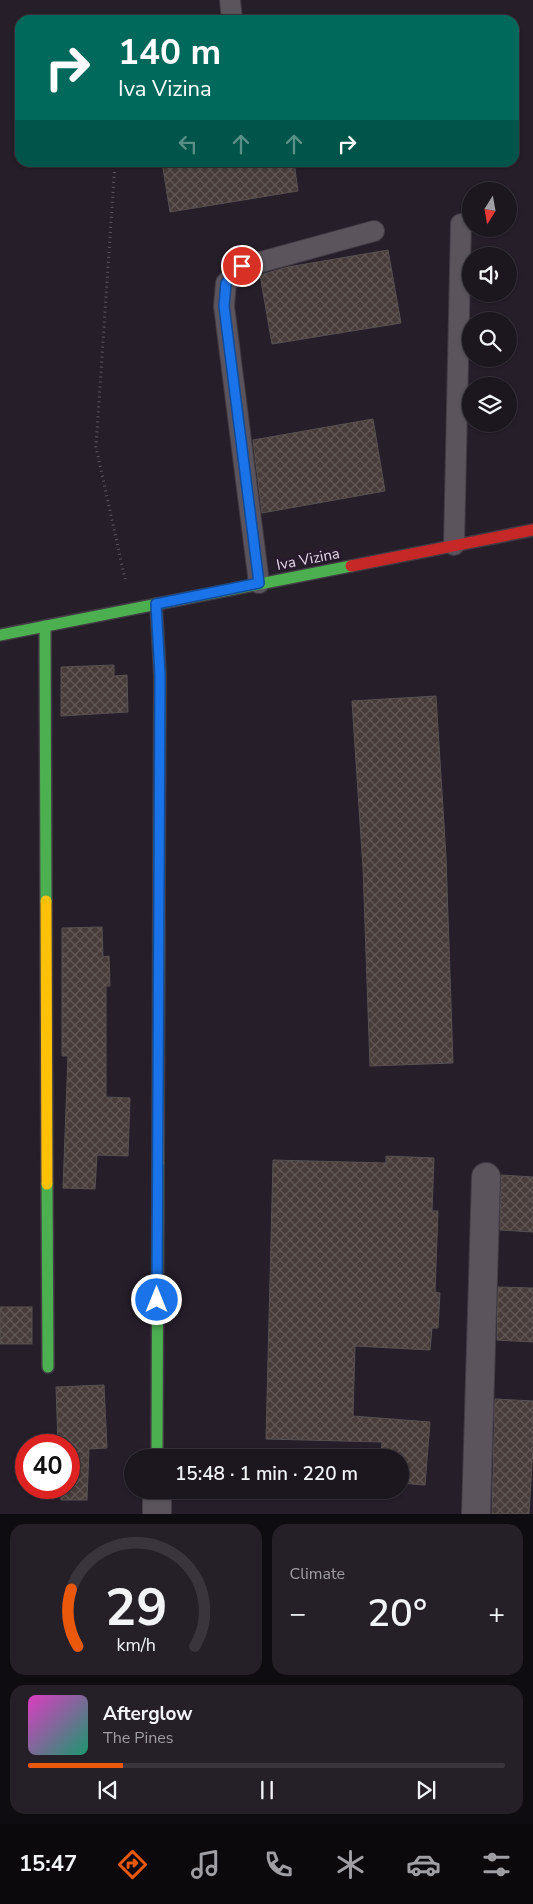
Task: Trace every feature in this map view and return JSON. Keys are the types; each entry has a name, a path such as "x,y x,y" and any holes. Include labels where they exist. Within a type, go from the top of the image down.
{"street":[{"name":"Iva Vizina","path":"0,635 533,530"},
{"path":"156,604 160,675 157,1449"},
{"path":"45,626 48,1367"},
{"path":"476,1514 486,1177"},
{"path":"157,1499 157,1514"}],"lane":[{"path":"230,0 232,15"},
{"path":"454,546 461,224"},
{"path":"259,583 224,306 226,283 242,266 374,231"}],"path":[{"path":"115,167 96,447 132,609"}],"building":[{"path":"163,167 295,167 298,191 170,212"},
{"path":"388,250 401,323 272,344 260,275 288,267"},
{"path":"373,419 385,491 262,513 253,440"},
{"path":"114,665 114,676 127,675 128,712 61,716 61,667"},
{"path":"436,696 446,857 453,1063 370,1066 363,868 352,701"},
{"path":"102,927 103,957 109,956 110,986 106,986 106,1097 130,1098 128,1156 97,1155 95,1189 63,1188 68,1056 62,1056 62,928"},
{"path":"386,1156 434,1158 432,1211 438,1211 435,1292 440,1293 438,1328 432,1328 430,1350 355,1346 353,1416 430,1422 425,1485 409,1484 409,1449 382,1449 382,1442 266,1439 273,1160 386,1163"},
{"path":"501,1175 533,1177 533,1232 500,1230"},
{"path":"498,1287 533,1288 533,1342 497,1340"},
{"path":"0,1307 32,1307 32,1344 0,1344"},
{"path":"104,1385 107,1448 89,1449 87,1500 61,1500 80,1499 80,1434 58,1434 56,1387"},
{"path":"495,1399 533,1401 533,1447 529,1514 492,1514"}],"traffic: fast":[{"path":"0,635 351,566"},
{"path":"156,604 160,675 159,891"},
{"path":"45,626 46,901"},
{"path":"157,1449 158,1163"},
{"path":"47,1184 48,1367"}],"traffic: slow":[{"path":"158,1163 159,891"},
{"path":"46,901 47,1184"}],"traffic: jam":[{"path":"351,566 533,530"}],"route":[{"path":"157,1300 160,675 156,604 259,583 224,306 226,283 242,266"}]}
